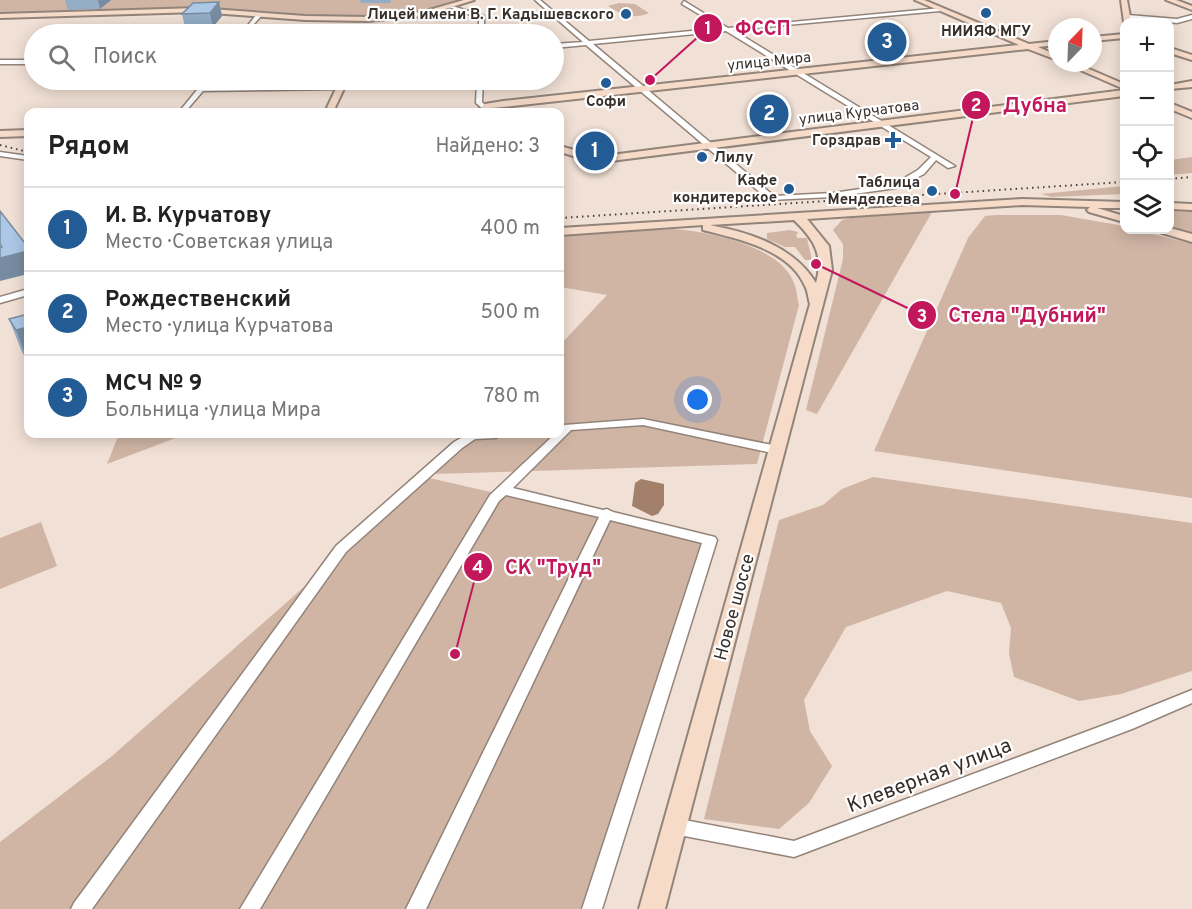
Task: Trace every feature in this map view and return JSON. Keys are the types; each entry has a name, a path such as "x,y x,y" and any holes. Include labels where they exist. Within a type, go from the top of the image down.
{"main road":[{"path":"0,16 198,10 368,19 413,16 471,0"},
{"path":"918,0 1048,54"},
{"path":"1124,0 1128,18"},
{"path":"1171,0 1191,5"},
{"path":"366,24 368,19"},
{"path":"1102,38 1120,36"},
{"name":"улица Мира","path":"490,108 503,104 1048,44"},
{"path":"1174,51 1192,58"},
{"path":"1089,72 1120,85"},
{"path":"1174,86 1192,84"},
{"path":"331,108 339,90"},
{"name":"улица Курчатова","path":"564,151 575,155 597,158 711,146 1120,94"},
{"path":"1174,108 1192,115"},
{"path":"0,134 24,134"},
{"path":"564,231 679,224 725,227 843,213 1022,202 1120,205"},
{"path":"1054,202 1120,218"},
{"path":"1174,206 1192,207"},
{"path":"816,234 821,222 843,213"},
{"name":"Новое шоссе","path":"652,909 826,270 825,249 816,234 798,217"},
{"path":"725,227 772,250 801,270 814,290 817,304"},
{"path":"1174,233 1192,238"},
{"path":"801,270 819,273 826,270"}],"street":[{"path":"539,0 772,198 832,195 896,186 921,172 936,156"},
{"path":"684,3 951,166"},
{"path":"452,6 482,17 482,24"},
{"path":"564,44 940,9"},
{"path":"251,24 259,15"},
{"path":"1174,21 1192,17"},
{"path":"0,62 24,62"},
{"path":"185,108 199,90"},
{"path":"480,90 479,103 482,108"},
{"path":"0,154 24,157"},
{"path":"0,300 24,293"},
{"path":"564,428 644,422 777,450"},
{"path":"81,909 341,549 458,445 469,438"},
{"path":"250,909 494,498 554,438"},
{"path":"504,490 607,513 710,540 592,909"},
{"path":"416,909 607,513"},
{"name":"Клеверная улица","path":"674,826 794,849 1115,728 1192,696"}],"shaded area":[{"path":"0,0 466,0 414,14 332,18 211,9 0,15"},
{"path":"619,3 635,4 649,13 638,16 628,15 608,6"},
{"path":"1192,157 1192,173 1174,175 1174,159"},
{"path":"1120,186 1120,194 1052,197 1041,194"},
{"path":"1174,211 1192,212 1192,233 1174,227"},
{"path":"932,212 817,414 806,410 843,259 843,244 833,230 842,220 861,215"},
{"path":"1061,215 1120,225 1120,234 1153,234 1192,244 1192,498 874,451 968,238 985,216"},
{"path":"687,230 723,237 759,250 786,270 795,286 799,305 757,464 434,474 470,438 564,438 564,341 607,295 564,288 564,235"},
{"path":"790,230 798,232 796,236 798,238 807,238 812,260 805,260 795,247 785,247 767,239 767,233"},
{"path":"117,438 175,438 107,464"},
{"path":"425,477 717,544 601,909 0,909 0,842 112,756 345,551"},
{"path":"873,477 1192,523 1192,671 1121,694 1079,701 1014,677 1009,654 1011,628 1001,603 947,591 846,627 804,700 810,731 832,766 809,803 779,829 704,819 779,520 823,505 842,489"},
{"path":"641,479 664,484 664,505 658,514 652,516 632,506 635,483"},
{"path":"41,522 57,566 0,589 0,538"}],"building":[{"path":"219,2 210,13 182,14 193,3"},
{"path":"0,211 24,242 24,252 0,258 0,247 2,247 0,244"},
{"path":"24,315 24,328 16,330 9,319"}],"railway":[{"path":"0,145 24,151"},
{"path":"1174,179 1192,177"},
{"path":"564,218 1120,182"}],"place":[{"name":"НИИЯФ МГУ","path":"986,13"},
{"name":"Лицей имени В. Г. Кадышевского","path":"626,14"},
{"name":"МСЧ № 9","path":"887,42"},
{"name":"ФССП","path":"650,80"},
{"name":"Софи","path":"606,83"},
{"name":"Рождественский","path":"769,114"},
{"name":"Горздрав","path":"893,140"},
{"name":"И. В. Курчатову","path":"595,151"},
{"name":"Лилу","path":"702,157"},
{"name":"Кафе кондитерское","path":"789,189"},
{"name":"Таблица Менделеева","path":"932,191"},
{"name":"Дубна","path":"955,194"},
{"name":"Стела \"Дубний\"","path":"816,264"},
{"name":"СК \"Труд\"","path":"455,654"}]}
